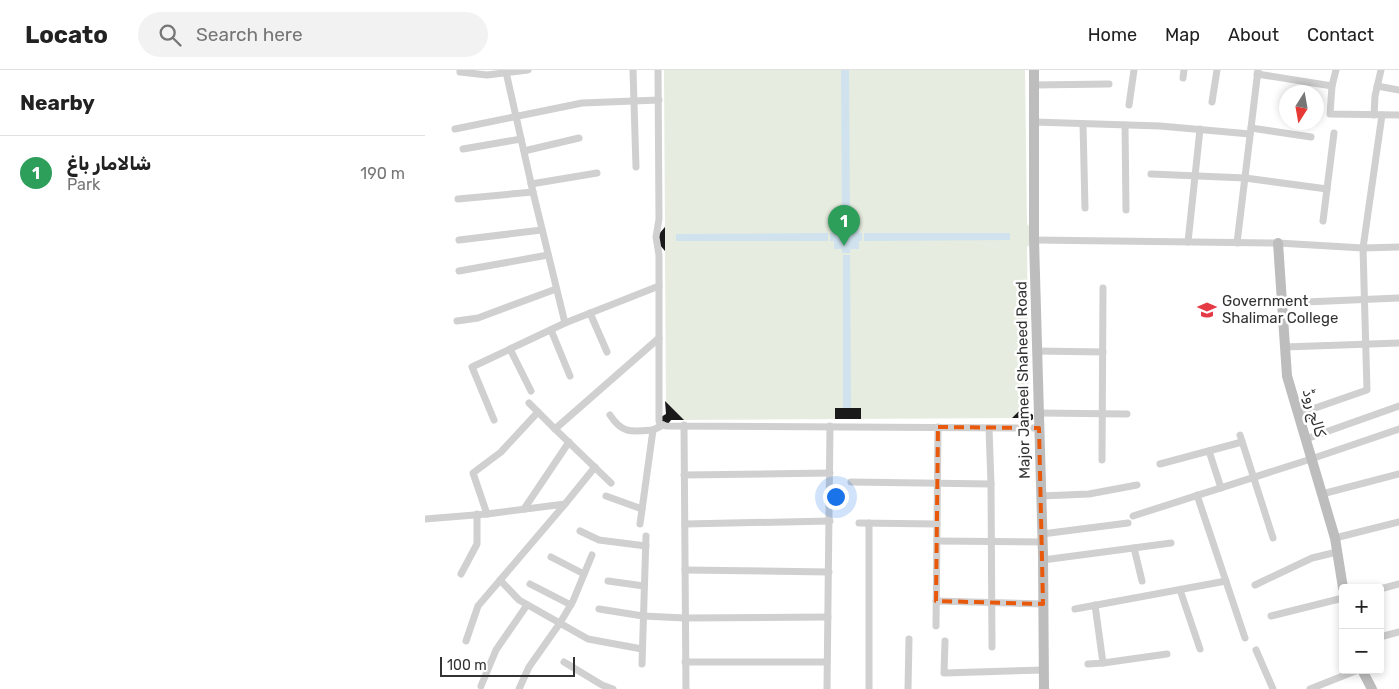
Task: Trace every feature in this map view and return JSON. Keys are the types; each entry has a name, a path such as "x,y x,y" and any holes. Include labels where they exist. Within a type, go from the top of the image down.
{"street":[{"path":"460,70 460,72 487,75 528,70"},
{"path":"633,70 637,167"},
{"path":"658,70 659,219 656,237 659,255 659,421 663,425"},
{"name":"Major Jameel Shaheed Road","path":"1034,70 1034,240 1043,538 1044,689"},
{"path":"1129,105 1134,70"},
{"path":"1183,78 1184,70"},
{"path":"1211,102 1217,70"},
{"path":"1336,70 1330,114 1399,115"},
{"path":"1374,115 1381,70"},
{"path":"506,72 565,324"},
{"path":"1237,243 1257,72 1333,86"},
{"path":"1034,84 1109,84"},
{"path":"1377,86 1399,90"},
{"path":"455,129 582,103 659,100"},
{"path":"1298,414 1367,390 1363,248 1382,115"},
{"path":"1034,122 1160,126 1250,131 1311,137"},
{"path":"1083,124 1085,208"},
{"path":"1125,125 1126,210"},
{"path":"1189,242 1200,129"},
{"path":"1323,220 1334,133"},
{"path":"524,151 579,138"},
{"path":"463,149 521,139"},
{"path":"458,199 532,188 597,173"},
{"path":"1151,174 1245,178 1327,188"},
{"path":"459,240 542,230"},
{"path":"1034,240 1278,243 1363,248 1399,247"},
{"name":"کالج روڈ","path":"1278,243 1287,376 1335,538 1342,584"},
{"path":"459,270 548,255"},
{"path":"494,420 472,367 590,313 659,286"},
{"path":"1102,460 1103,288"},
{"path":"457,321 478,318 556,289"},
{"path":"1283,303 1399,298"},
{"path":"590,313 607,352"},
{"path":"551,330 570,376"},
{"path":"555,428 659,338"},
{"path":"1285,347 1399,343"},
{"path":"510,349 531,391"},
{"path":"1037,351 1103,352"},
{"path":"529,403 611,482"},
{"path":"1306,439 1399,406"},
{"path":"487,514 473,473 501,452 538,412"},
{"path":"1039,413 1127,414"},
{"path":"610,415 616,424 626,431 653,430 663,425 1039,428"},
{"path":"684,425 685,689"},
{"path":"827,689 830,426"},
{"path":"936,626 938,428"},
{"path":"989,428 992,647"},
{"path":"1133,516 1399,429"},
{"path":"641,524 653,430"},
{"path":"1160,464 1209,451 1241,438 1273,538"},
{"path":"523,509 569,442"},
{"path":"1209,451 1221,488"},
{"path":"466,641 478,606 595,467"},
{"path":"684,474 830,473"},
{"path":"1322,494 1399,474"},
{"path":"851,482 991,484"},
{"path":"1041,496 1089,494 1137,485"},
{"path":"1197,495 1245,638"},
{"path":"606,496 642,509"},
{"path":"425,519 487,514 565,504"},
{"path":"461,574 477,544 477,514"},
{"path":"685,524 830,521"},
{"path":"1335,538 1399,522"},
{"path":"859,523 937,524"},
{"path":"869,523 869,689"},
{"path":"937,541 992,541 1043,538 1128,523"},
{"path":"580,531 599,540 646,546"},
{"path":"642,664 646,536"},
{"path":"1043,560 1171,543"},
{"path":"1134,548 1142,581"},
{"path":"1255,585 1313,558 1337,552"},
{"path":"519,689 529,667 560,624 571,605 592,555"},
{"path":"551,557 584,574"},
{"path":"685,570 829,572"},
{"path":"501,580 519,600 588,639 642,650"},
{"path":"608,581 645,586"},
{"path":"1075,609 1226,581"},
{"path":"530,584 571,605"},
{"path":"1384,588 1399,584"},
{"path":"1180,590 1200,649"},
{"path":"1271,616 1339,599"},
{"path":"936,601 1043,604"},
{"path":"481,686 496,650 527,604"},
{"path":"1095,605 1103,663"},
{"path":"599,608 643,616 685,618 828,617"},
{"path":"1384,636 1399,632"},
{"path":"908,689 909,639"},
{"path":"945,640 945,673 1044,670"},
{"path":"1255,650 1273,689"},
{"path":"1088,664 1167,654"},
{"path":"564,662 604,687 613,689"},
{"path":"685,662 827,662"},
{"path":"1310,689 1349,674"},
{"path":"1363,674 1372,689"}],"highlighted area":[{"path":"938,427 1039,428 1043,604 936,601"}],"shaded area":[{"path":"664,70 1025,70 1027,224 1033,230 1033,242 1027,247 1029,411 1033,415 1033,419 1029,422 1025,422 1022,418 672,420 668,424 661,417 666,413 665,251 659,244 659,234 665,226"}],"water":[{"path":"841,70 849,70 850,218 842,218"},
{"path":"842,221 850,221 850,225 859,225 859,233 862,233 859,249 850,249 850,253 842,253 842,249 834,249 834,241 830,241 830,233 834,233 834,225 842,225"},
{"path":"828,233 828,241 676,241 676,234"},
{"path":"864,233 1010,233 1010,240 864,241"},
{"path":"843,255 850,255 851,408 843,408"}],"building":[{"path":"665,227 665,251 659,244 659,234"},
{"path":"665,401 684,420 671,420 668,424 661,421 661,417 666,414"},
{"path":"1029,401 1029,412 1033,415 1033,419 1025,422 1022,418 1012,418"},
{"path":"835,408 861,408 861,419 835,419"}],"place":[{"name":"شالامار باغ","path":"844,246"},
{"name":"Government Shalimar College","path":"1207,310"}]}
